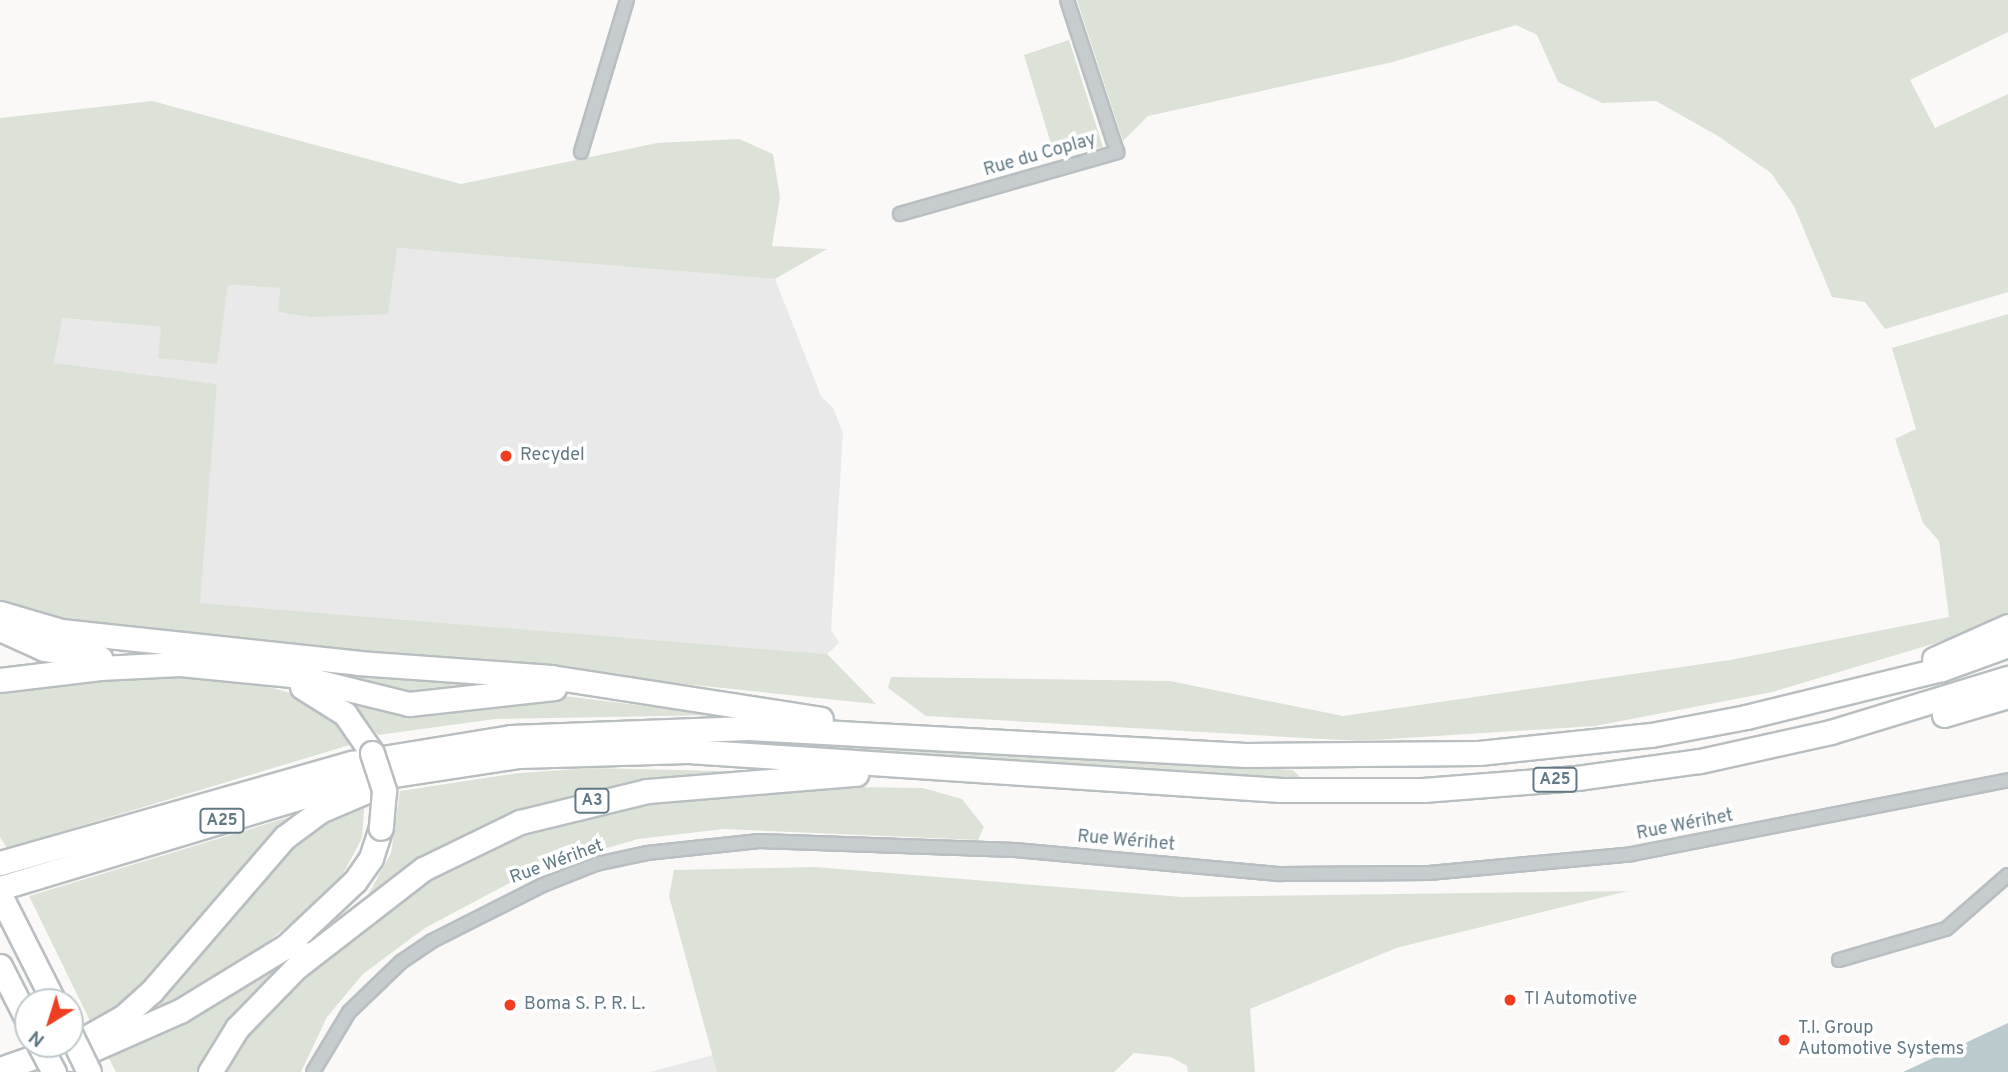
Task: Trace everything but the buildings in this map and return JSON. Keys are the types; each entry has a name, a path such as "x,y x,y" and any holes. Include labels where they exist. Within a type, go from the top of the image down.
{"highway":[{"name":"A3","path":"0,613 88,635 358,663 551,677 599,687 899,733"},
{"name":"A25","path":"1898,681 1952,649 2008,626"},
{"name":"A3","path":"0,629 44,649 134,666"},
{"name":"A25","path":"0,863 352,763 437,746 572,732 748,729 943,735 1245,755 1479,753 1651,735 1898,681 2008,645"},
{"name":"A3","path":"0,680 134,666 238,669 291,675 409,704 599,687"},
{"name":"A3","path":"210,1072 237,1028 299,965 373,873 379,836 382,779 357,728 314,692 238,669"},
{"name":"A25","path":"0,888 304,794 446,765 519,756 644,751 929,766 1281,790 1423,790 1650,769 1750,751 1871,721 2008,678"},
{"name":"A25","path":"1871,721 1934,717 2008,696"},
{"path":"0,1069 80,1041 134,1008 270,852 308,818 352,796 446,765"},
{"name":"A3","path":"299,965 446,854 550,811 647,791 929,766"},
{"name":"A3","path":"31,1072 124,1039 254,969 329,911 365,869 379,836"},
{"path":"0,895 47,988"},
{"path":"0,966 14,994"}],"street":[{"path":"581,152 627,0"},
{"name":"Rue du Coplay","path":"900,214 1116,152 1067,0"},
{"name":"Rue Wérihet","path":"313,1072 349,1012 401,962 432,941 543,885 596,864 647,853 726,842 773,842 1015,850 1281,874 1429,873 1632,853 2008,780"},
{"path":"1839,960 1946,929 2008,875"}],"shaded area":[{"path":"1077,0 2008,0 2008,32 1910,80 1935,128 2008,94 2008,292 1885,329 1865,302 1832,297 1794,206 1771,173 1718,136 1656,101 1602,103 1558,82 1537,35 1516,25 1393,62 1148,116 1123,141"},
{"path":"1069,40 1103,147 1055,157 1024,55"},
{"path":"152,101 461,184 657,143 739,139 773,154 780,197 772,246 827,249 775,279 397,248 388,314 309,317 278,312 280,288 228,285 217,364 158,358 161,327 62,318 54,363 217,384 200,603 827,654 876,704 60,619 0,602 0,118"},
{"path":"397,248 775,279 821,396 833,408 843,433 831,630 839,642 834,648 827,654 199,603 217,384 54,364 61,318 161,327 227,285 280,288 279,312 309,317"},
{"path":"2008,314 2008,616 1946,640 1772,692 1595,726 1358,741 926,716 888,688 891,677 1170,681 1343,716 1730,660 1949,617 1939,541 1923,523 1895,439 1916,429 1892,348"},
{"path":"267,665 504,685 406,696"},
{"path":"178,674 244,680 304,697 326,712 353,744 7,848 0,837 0,691 77,680"},
{"path":"564,696 719,715 495,719 378,735 351,702"},
{"path":"700,740 832,741 1293,770 1304,781"},
{"path":"590,768 767,772 684,779 405,869 368,895 391,853 400,791 519,773"},
{"path":"852,787 923,788 962,799 984,827 978,840 724,829 638,839 536,869 425,928 363,974 327,1017 301,1072 222,1072 240,1040 330,950 416,885 485,849 550,824 616,807"},
{"path":"365,797 362,838 343,874 324,896 252,955 160,1007 157,994 267,864 322,816"},
{"path":"306,812 141,991 93,1027 84,1009 84,988 74,988 29,896"},
{"path":"815,867 1182,897 1628,891 1396,948 1250,1009 1255,1072 1188,1072 1187,1066 1171,1057 1134,1053 1114,1072 717,1072 669,896 674,870"},
{"path":"292,950 229,1023 199,1072 116,1072 106,1053"},
{"path":"2008,1023 2008,1072 1903,1072"},
{"path":"713,1055 717,1072 650,1072"}],"place":[{"name":"Recydel","path":"506,456"},
{"name":"TI Automotive","path":"1510,1000"},
{"name":"Boma S. P. R. L.","path":"510,1005"},
{"name":"T.I. Group Automotive Systems","path":"1784,1040"}]}
